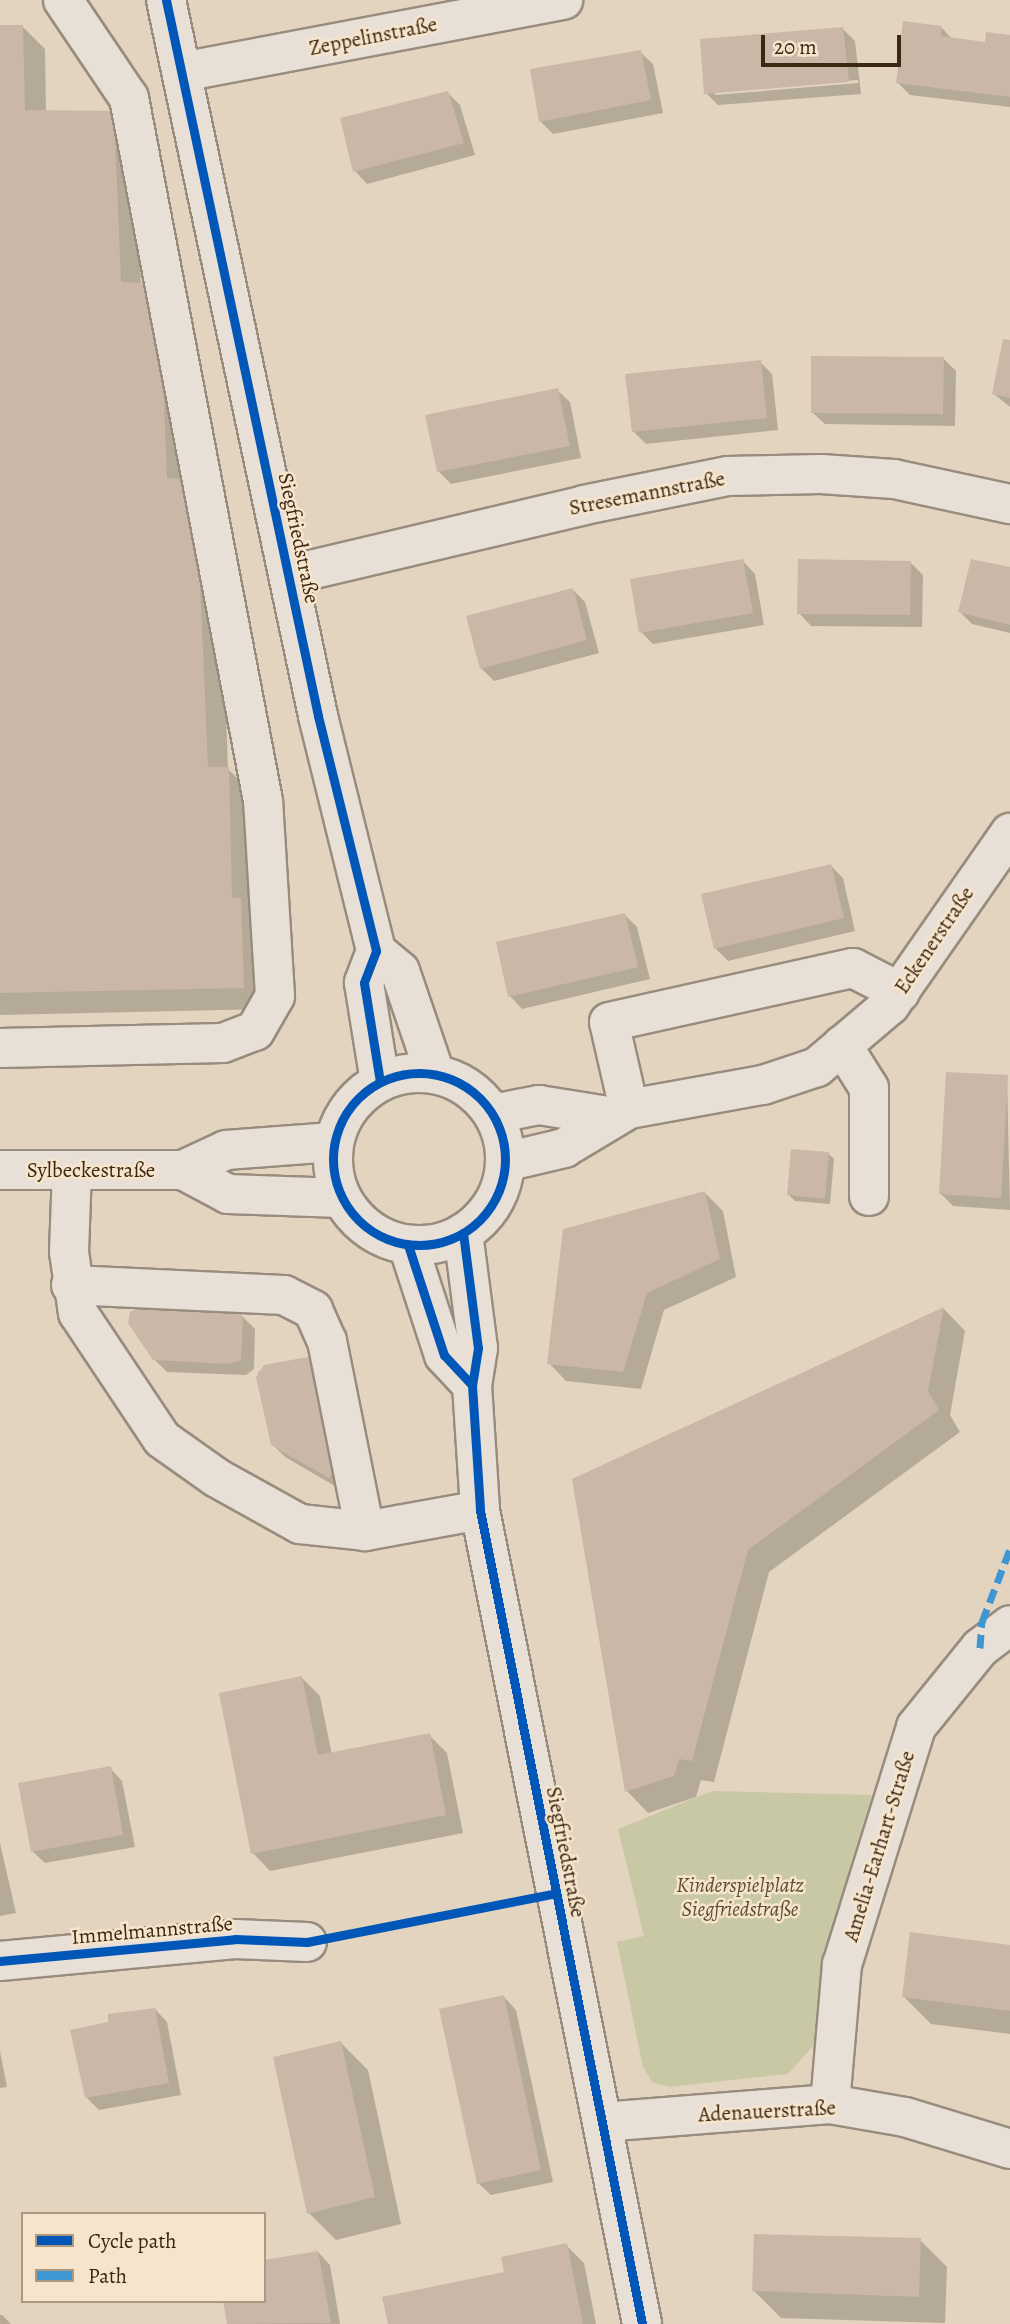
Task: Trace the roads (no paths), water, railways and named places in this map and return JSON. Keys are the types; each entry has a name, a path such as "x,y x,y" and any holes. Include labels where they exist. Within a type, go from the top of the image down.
{"street":[{"path":"0,1048 223,1043 255,1031 275,996 263,801 129,98 63,0"},
{"name":"Siegfriedstraße","path":"166,0 318,716 376,951"},
{"name":"Zeppelinstraße","path":"182,72 563,0"},
{"name":"Stresemannstraße","path":"289,575 584,505 728,477 821,474 894,479 1010,504"},
{"name":"Eckenerstraße","path":"493,1114 539,1105 621,1113 762,1085 817,1068 901,992 1010,833"},
{"path":"380,1082 364,983 376,951 400,971 435,1074"},
{"path":"621,1113 609,1022 853,968 901,992"},
{"path":"842,1045 869,1088 869,1196"},
{"path":"407,1073 435,1074 458,1081 493,1114 502,1137 505,1162 500,1190 485,1215 463,1233 437,1244 408,1245 381,1237 358,1221 341,1198 332,1171 333,1142 342,1118 358,1097 380,1082 407,1073"},
{"name":"Eckenerstraße","path":"505,1162 564,1147 621,1113"},
{"name":"Sylbeckestraße","path":"0,1170 183,1170 226,1150 333,1142"},
{"name":"Sylbeckestraße","path":"183,1170 228,1194 341,1198"},
{"path":"72,1171 71,1285 78,1313 162,1439 217,1478 300,1524 365,1531 480,1510"},
{"name":"Siegfriedstraße","path":"463,1233 478,1348 472,1385 480,1510 642,2324"},
{"path":"408,1245 444,1356 472,1385"},
{"path":"71,1285 284,1294 313,1310 327,1341 365,1531"},
{"name":"Amelia-Earhart-Straße","path":"830,2104 842,1965 916,1727 980,1648 1010,1625"},
{"name":"Immelmannstraße","path":"0,1961 173,1948 237,1952 307,1942"},
{"name":"Adenauerstraße","path":"602,2122 830,2104 905,2117 1010,2149"}],"park label":[{"name":"Kinderspielplatz Siegfriedstraße","path":"740,1897"}]}
